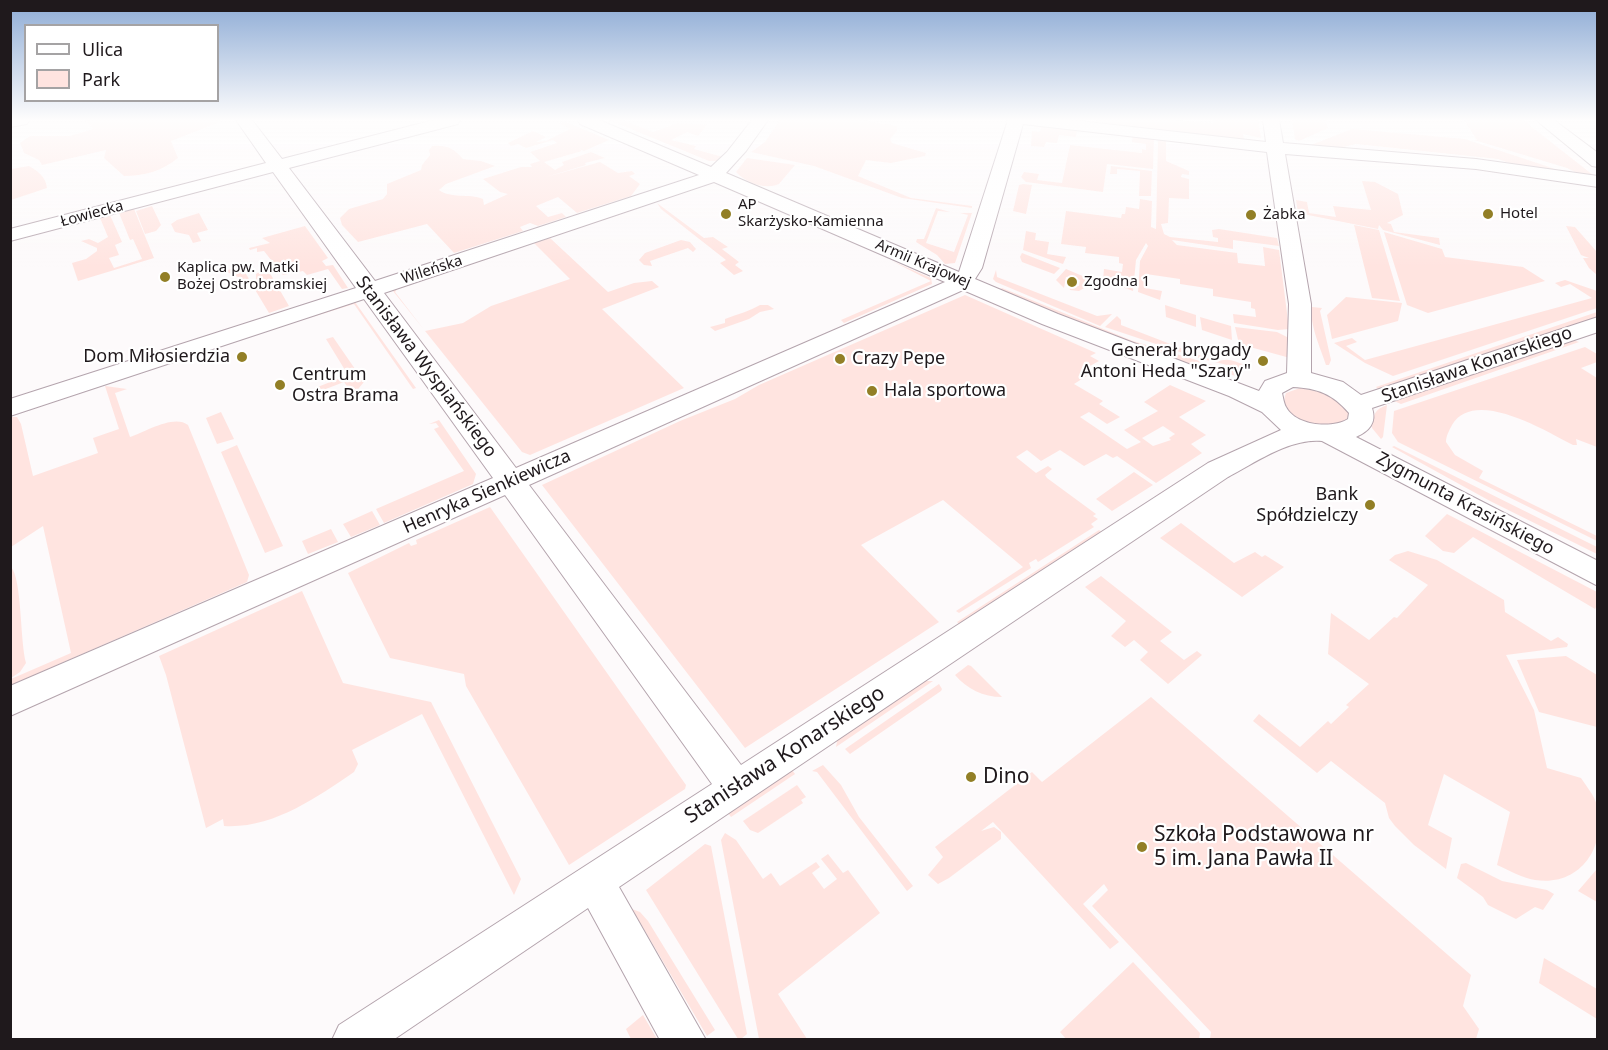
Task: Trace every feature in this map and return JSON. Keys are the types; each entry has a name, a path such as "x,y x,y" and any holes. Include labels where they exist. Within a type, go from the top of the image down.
{"street":[{"name":"Łowiecka","path":"10,235 263,169"},
{"name":"Stanisława Wyspiańskiego","path":"281,169 736,788"},
{"name":"Armii Krajowej","path":"702,169 963,282 1129,350 1238,391 1274,410"},
{"path":"716,175 722,169"},
{"path":"963,282 972,268 1001,169"},
{"path":"1274,410 1270,393 1290,381 1301,363 1300,304 1278,169"},
{"path":"1510,169 1598,182"},
{"name":"Wileńska","path":"10,408 716,175"},
{"name":"Henryka Sienkiewicza","path":"10,702 963,282"},
{"path":"1300,304 1321,366 1331,386"},
{"name":"Stanisława Konarskiego","path":"354,1040 1218,470 1282,439 1319,433 1351,432 1359,415 1598,324"},
{"name":"Armii Krajowej","path":"1129,350 1242,380 1290,381 1331,386"},
{"name":"Zygmunta Krasińskiego","path":"1331,386 1383,444 1418,466 1598,558"},
{"name":"Zygmunta Krasińskiego","path":"1274,410 1598,574"},
{"name":"Stanisława Konarskiego","path":"1218,470 1274,410"},
{"path":"594,881 684,1040"}],"green space":[{"path":"11,169 34,169 41,175 47,188 11,200"},
{"path":"116,169 159,169 139,175 124,176"},
{"path":"421,169 487,169 446,184 439,190 444,193 483,199 484,205 508,194 500,192 483,179 515,169 573,169 546,177 575,169 611,169 618,173 632,171 635,174 629,176 640,184 631,196 577,213 558,197 536,206 548,217 562,213 566,217 538,226 530,223 520,227 523,231 454,253 427,224 358,242 342,225 340,218 349,209 383,199 387,194 387,184"},
{"path":"738,169 792,169 779,184 774,186 762,186 750,182 736,172"},
{"path":"822,169 862,169 858,176 911,198 972,206 972,208 902,198"},
{"path":"1065,169 1106,169 1103,192 1026,182 1021,177 1024,172 1039,174 1037,180 1062,183"},
{"path":"1111,169 1117,169 1117,174 1110,174"},
{"path":"1117,169 1152,171 1151,196 1139,196 1140,171"},
{"path":"1157,169 1189,171 1189,175 1182,174 1181,177 1189,179 1189,199 1169,198 1168,223 1161,224 1164,234 1170,237 1218,242 1218,238 1213,237 1212,230 1219,229 1277,238 1279,246 1233,240 1233,249 1172,240 1177,245 1237,253 1238,263 1265,266 1263,247 1279,250 1289,329 1278,330 1234,323 1233,314 1256,317 1255,309 1251,308 1251,302 1213,296 1213,289 1180,284 1180,279 1146,274 1145,288 1162,291 1160,300 1138,292 1140,261 1148,246 1146,243 1136,260 1133,291 1103,280 1104,269 1122,272 1123,264 1119,263 1119,257 1085,253 1086,247 1061,244 1066,211 1121,218 1122,214 1125,214 1126,207 1139,209 1140,199 1152,201 1151,227 1156,229"},
{"path":"1531,169 1555,169 1570,174"},
{"path":"1569,169 1585,169 1593,175 1581,175"},
{"path":"1362,181 1375,182 1398,194 1403,215 1387,223 1391,224 1394,232 1439,238 1440,245 1383,230 1379,225 1378,229 1298,213 1296,200 1307,202 1309,213 1336,217 1333,206 1371,210"},
{"path":"1019,185 1032,185 1026,214 1013,211"},
{"path":"657,203 704,238 713,237 728,247 722,249 739,262 735,265 743,271 734,275 720,263 726,260 661,209"},
{"path":"152,206 161,225 156,231 145,234 136,211"},
{"path":"936,208 950,212 938,211 926,243 954,252 968,215 960,213 972,213 955,263 945,264 937,255 916,242 917,239 924,239"},
{"path":"134,209 154,258 78,281 72,263 86,259 97,251 97,248 81,241 89,239 98,243 108,237 100,218 110,215 122,242 115,245 119,255 109,258 114,268 142,259 133,239 130,240 119,213"},
{"path":"199,213 208,230 197,233 201,241 193,243 189,235 175,232 171,224"},
{"path":"1354,225 1379,230 1400,301 1372,298"},
{"path":"305,226 328,258 322,261 326,266 333,265 348,288 342,289 328,269 307,275 303,271 283,275 264,251 257,252 257,248 250,250 249,248 270,243 262,238"},
{"path":"1566,226 1575,227 1597,252 1597,275 1589,268 1583,258 1589,258 1581,255"},
{"path":"1026,231 1036,233 1035,240 1049,242 1047,254 1066,257 1063,264 1023,250"},
{"path":"1384,232 1442,249 1445,257 1523,267 1545,281 1428,313 1407,305"},
{"path":"550,238 608,292 634,283 652,281 659,287 602,309 684,388 530,455 522,452 425,331 463,323 491,306 570,279 534,243"},
{"path":"681,240 690,242 696,249 693,252 688,248 650,261 652,266 644,265 639,260 645,253"},
{"path":"1022,253 1060,268 1054,274 1022,262 1020,257"},
{"path":"892,261 931,278 932,284 844,323 841,320 931,281"},
{"path":"241,266 251,282 256,280 256,274 267,268 289,306 269,313 251,283 225,271"},
{"path":"1066,269 1099,283 1098,290 1086,287 1079,291 1070,290 1069,285 1079,286 1080,280 1066,277 1064,288 1056,280"},
{"path":"996,270 997,277 1097,316 1112,314 1100,326 996,282 993,279"},
{"path":"441,271 444,273 398,288 395,292 424,329 393,291 397,288"},
{"path":"1565,280 1597,291 1597,308 1393,376 1365,363 1334,343 1352,338 1357,342 1346,346 1365,360 1592,298 1570,284 1561,287 1555,283"},
{"path":"1002,288 1133,341 1233,371 1236,376 1182,362 997,291"},
{"path":"965,295 1096,353 1090,356 1099,361 1088,367 1093,372 1074,384 1103,401 1099,404 1120,417 1107,424 1089,412 1080,417 1127,449 1141,442 1124,430 1158,411 1144,402 1170,385 1206,401 1179,417 1206,435 1191,444 1202,453 1156,483 1117,456 1113,458 1106,454 1084,466 1060,450 1041,461 1027,450 1016,457 1036,473 1048,466 1052,469 1045,475 1047,478 1096,514 1093,516 1098,519 1091,524 1094,527 1038,562 1036,559 1029,563 1031,568 959,613 956,611 1023,567 943,500 861,545 939,622 745,748 542,485 680,421 735,399 759,385","holes":["1163,426 1175,434 1169,438 1171,440 1153,446 1142,438"]},
{"path":"1346,297 1402,303 1398,321 1332,339 1327,315"},
{"path":"355,302 416,388 413,389 354,304 290,324"},
{"path":"760,305 768,305 774,309 760,312 749,319 715,331 710,327 725,323 725,319"},
{"path":"1165,305 1196,315 1196,327 1166,317"},
{"path":"1312,307 1322,308 1320,311 1331,360 1329,365 1326,365 1316,336 1312,321"},
{"path":"1597,312 1597,317 1379,390 1376,387"},
{"path":"1117,316 1121,320 1121,325 1217,362 1228,360 1238,362 1245,365 1244,369 1198,358 1105,327"},
{"path":"1200,317 1231,326 1232,340 1202,330"},
{"path":"1235,327 1277,332 1289,338 1290,358 1239,344"},
{"path":"333,337 364,382 353,395 344,382 318,392 315,388 348,375 326,339"},
{"path":"1573,340 1579,342 1401,404 1394,401"},
{"path":"1585,347 1597,354 1597,362 1581,368 1597,378 1597,447 1576,439 1577,445 1573,445 1529,422 1493,411 1476,410 1462,414 1452,425 1446,442 1455,455 1483,471 1479,478 1597,536 1597,541 1398,442 1392,433 1394,411"},
{"path":"105,386 127,389 115,393 130,437 167,423 182,422 188,425 249,575 247,582 11,685 11,679 71,653 43,526 11,547 11,417 17,417 21,424 33,476 98,453 93,438 119,429"},
{"path":"1300,388 1331,394 1349,412 1345,420 1337,425 1325,426 1312,424 1290,412 1285,403 1286,393"},
{"path":"1387,405 1381,439 1372,428 1373,420 1375,413"},
{"path":"221,412 234,439 217,444 206,418"},
{"path":"439,420 476,474 473,484 384,523 376,509 464,471 434,429 439,427 436,423 429,424"},
{"path":"237,445 283,546 265,553 221,452"},
{"path":"1392,447 1597,547 1597,554 1490,501"},
{"path":"1134,472 1153,485 1112,511 1096,499"},
{"path":"490,507 686,785 685,789 569,865 466,686 464,674 390,658 348,573 409,543 411,546 417,544 416,540"},
{"path":"372,511 380,525 351,537 343,524"},
{"path":"1447,514 1597,592 1595,609 1473,537 1454,553 1443,551 1425,536"},
{"path":"1181,523 1234,563 1255,552 1262,557 1265,555 1284,567 1242,597 1160,538"},
{"path":"331,529 338,542 308,554 302,541"},
{"path":"1099,530 1105,534 960,625 957,622"},
{"path":"1408,551 1437,560 1504,600 1505,612 1551,641 1558,637 1568,644 1567,647 1506,655 1534,710 1547,768 1581,778 1596,802 1599,821 1594,849 1587,861 1565,877 1551,881 1535,880 1497,865 1510,812 1444,774 1428,825 1452,838 1446,869 1414,845 1395,826 1389,818 1385,803 1331,761 1317,773 1253,721 1259,714 1300,747 1328,721 1331,724 1349,707 1346,705 1369,684 1328,654 1331,613 1369,640 1394,617 1397,618 1428,585 1389,560 1395,555"},
{"path":"11,567 17,584 26,663 20,672 11,678"},
{"path":"1101,576 1172,632 1160,641 1184,660 1197,651 1202,655 1168,684 1140,660 1148,652 1134,640 1125,647 1111,636 1126,621 1085,587"},
{"path":"302,591 343,683 431,702 521,879 514,895 422,714 352,750 358,764 354,772 293,810 242,826 224,826 223,819 206,828 159,656"},
{"path":"1566,656 1597,675 1597,727 1539,712 1517,660"},
{"path":"968,665 1002,697 982,694 960,680 955,675"},
{"path":"920,681 933,681 836,747 838,736"},
{"path":"939,684 941,691 850,754 845,749"},
{"name":"Szkoła Podstawowa nr 5 im. Jana Pawła II","path":"1151,697 1471,975 1463,1006 1479,1029 1476,1039 1210,1039 1211,1032 1092,906 1108,890 1104,884 1083,904 1119,942 1110,949 993,822 981,831 994,827 1001,832 1001,839 938,884 928,875 943,857 935,847 1032,772 1042,782"},
{"path":"823,765 841,785 859,817 913,886 907,891 817,772 812,771"},
{"path":"789,766 795,774 731,817 725,809"},
{"path":"797,785 806,797 801,800 803,803 758,833 750,830 743,821"},
{"path":"725,833 736,840 763,879 771,873 780,886 816,862 820,867 812,873 824,889 837,879 821,859 828,854 843,873 848,870 880,913 778,994 807,1039 759,1039 721,840"},
{"path":"705,844 711,846 747,1034 741,1039 738,1039 646,890"},
{"path":"1466,863 1502,881 1547,890 1554,894 1543,910 1535,907 1516,919 1488,905 1483,897 1457,878 1461,864"},
{"path":"1597,869 1597,902 1578,891"},
{"path":"632,909 640,912 648,921 715,1030 707,1036"},
{"path":"1544,958 1597,989 1597,1019 1539,983"},
{"path":"1133,962 1200,1033 1199,1039 1066,1039 1060,1032"},
{"path":"643,1015 657,1039 631,1039 626,1029"}],"place":[{"name":"AP Skarżysko-Kamienna","path":"726,214"},
{"name":"Hotel","path":"1488,214"},
{"name":"Żabka","path":"1251,215"},
{"name":"Kaplica pw. Matki Bożej Ostrobramskiej","path":"165,277"},
{"name":"Zgodna 1","path":"1072,282"},
{"name":"Dom Miłosierdzia","path":"242,357"},
{"name":"Crazy Pepe","path":"840,359"},
{"name":"Generał brygady Antoni Heda \"Szary\"","path":"1263,361"},
{"name":"Centrum Ostra Brama","path":"280,385"},
{"name":"Hala sportowa","path":"872,391"},
{"name":"Bank Spółdzielczy","path":"1370,505"},
{"name":"Dino","path":"971,777"},
{"name":"Szkoła Podstawowa nr 5 im. Jana Pawła II","path":"1142,847"}]}
